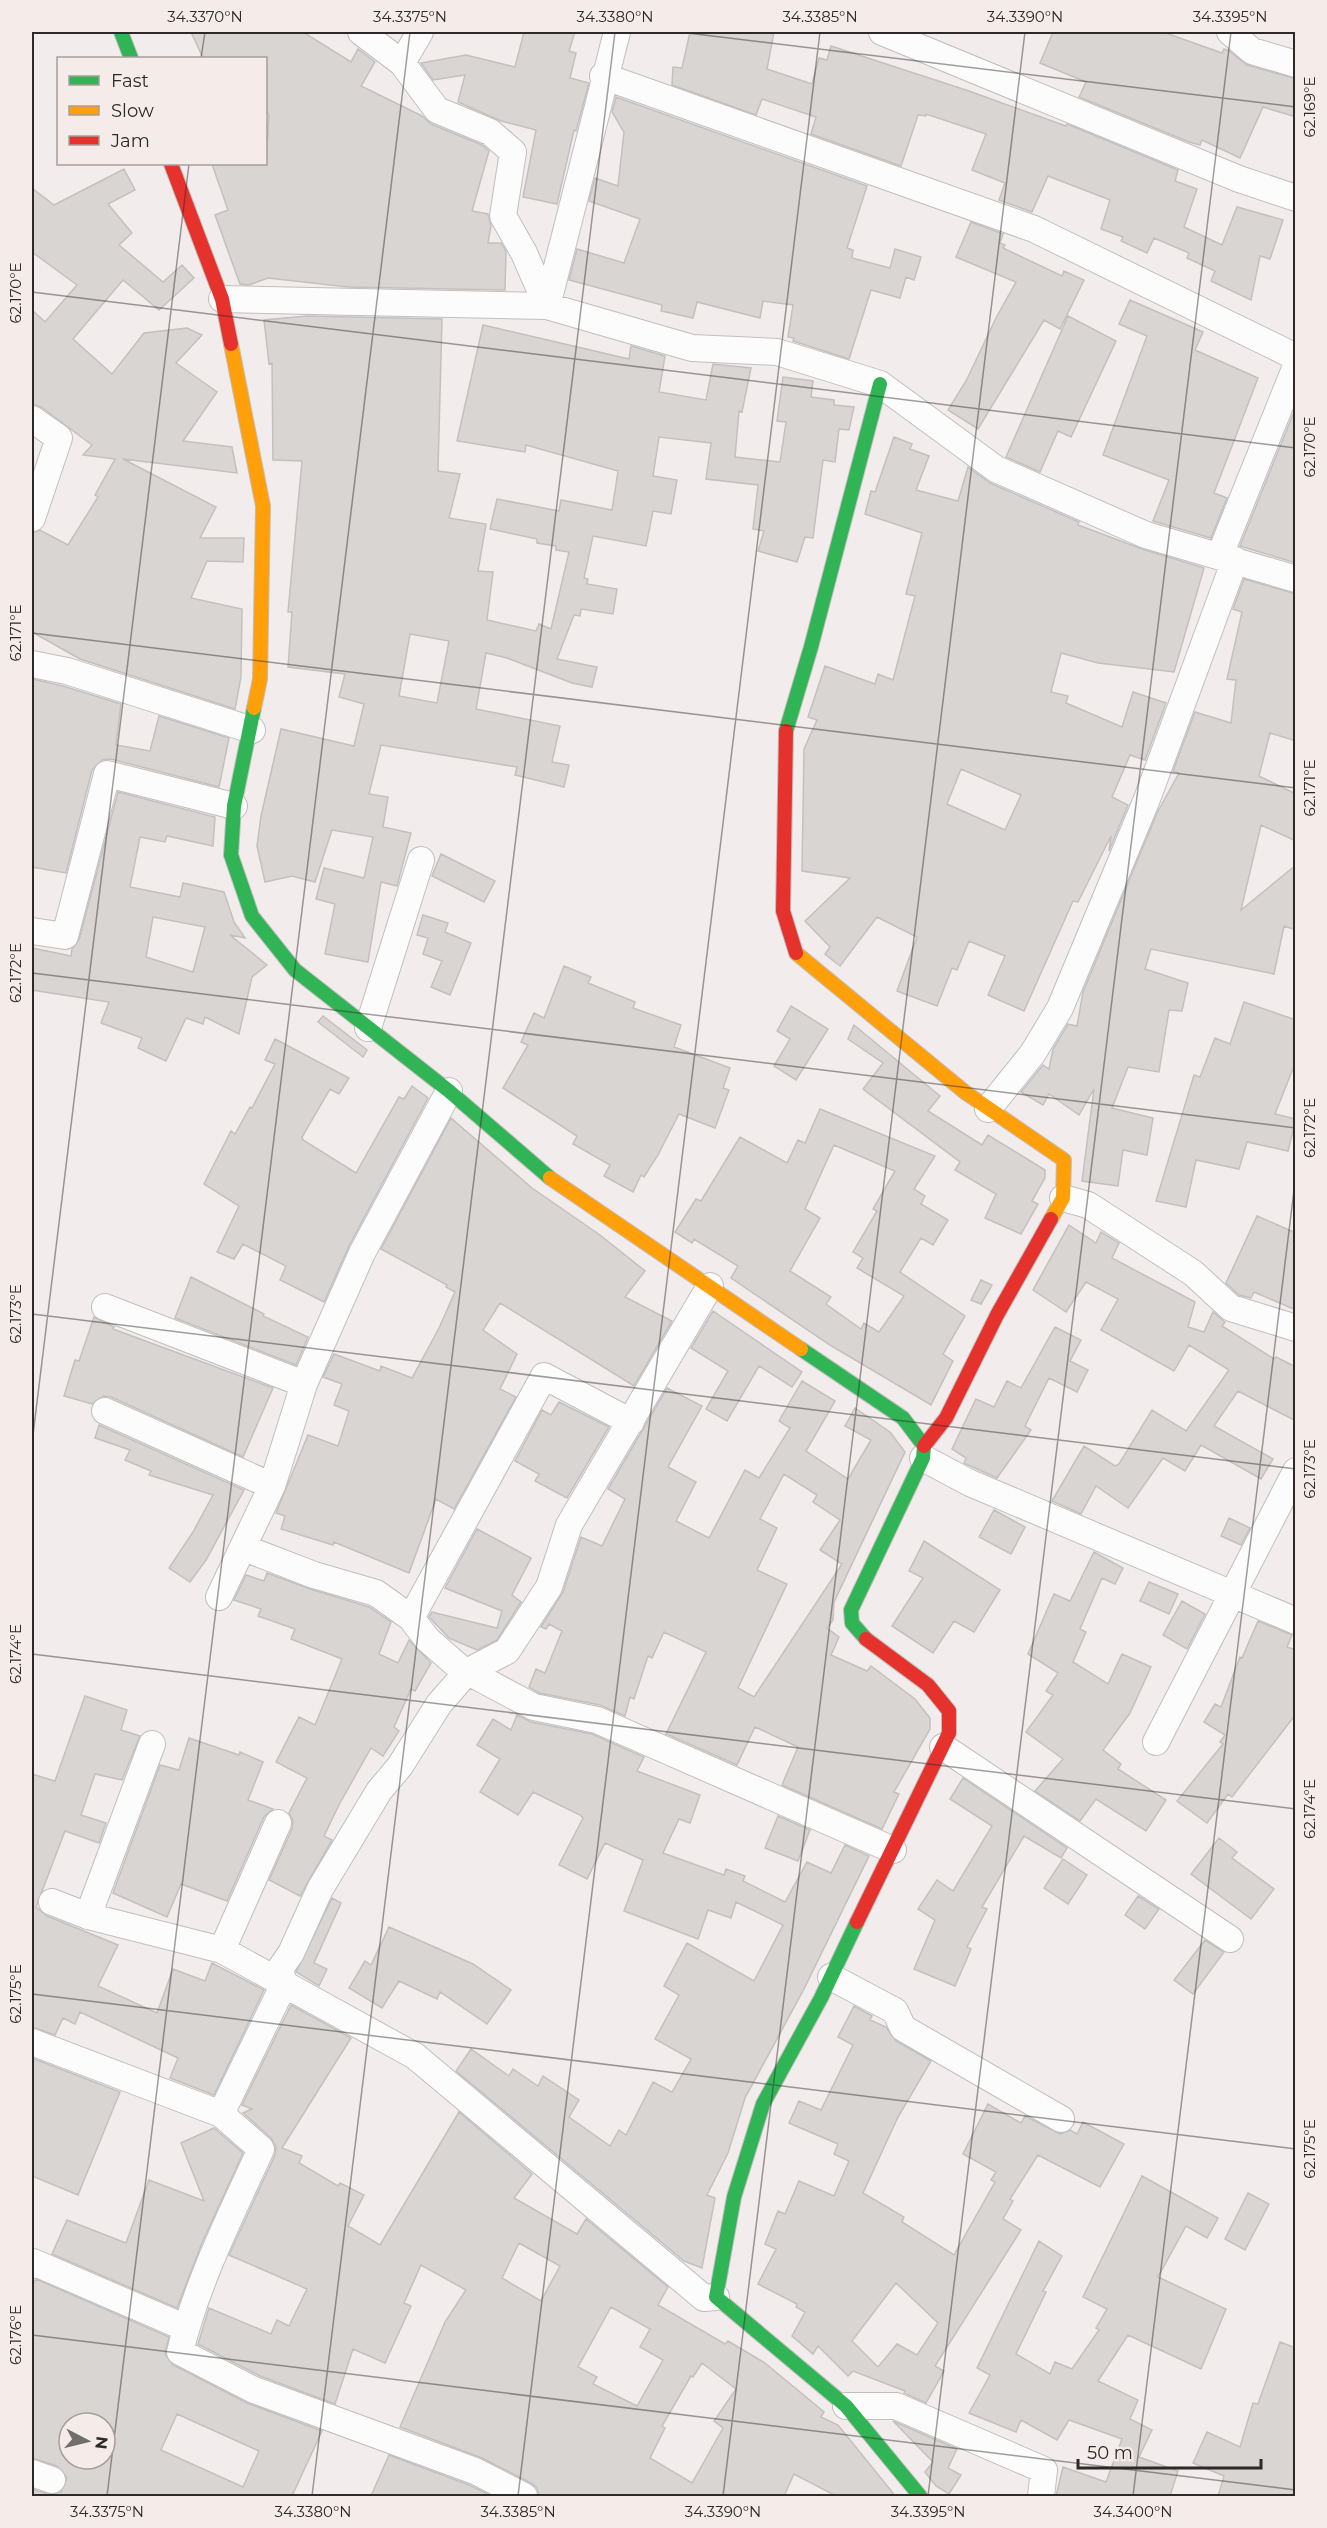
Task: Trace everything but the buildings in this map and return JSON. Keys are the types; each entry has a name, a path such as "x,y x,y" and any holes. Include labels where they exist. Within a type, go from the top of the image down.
{"main road":[{"path":"121,32 131,57"},
{"path":"171,165 222,299 263,506 260,679 252,730 234,806 231,855 252,916 295,970 449,1091 544,1174 903,1418 923,1452"},
{"path":"880,384 811,647 786,723 783,911 794,952 988,1109 1064,1160 1063,1198 997,1315 946,1418 923,1452 851,1610 852,1623 860,1635 928,1685 949,1711 949,1733 831,1977 763,2104 734,2197 716,2297 846,2406 920,2496"}],"street":[{"path":"361,32 402,63 437,110 490,132 513,152 503,216 524,253 547,306"},
{"path":"402,63 420,32"},
{"path":"547,306 603,76 616,32"},
{"path":"882,32 1239,179 1296,198"},
{"path":"1230,32 1252,51 1296,64"},
{"path":"603,76 1034,229 1296,357"},
{"path":"222,299 547,306 692,348 777,352 880,384 996,469 1146,535 1296,579"},
{"path":"988,1109 1033,1053 1060,1008 1147,799 1227,558 1296,366"},
{"path":"32,419 59,438 32,518"},
{"path":"32,664 67,672 252,730"},
{"path":"32,931 65,936 107,774 234,806"},
{"path":"368,1028 421,860"},
{"path":"219,1597 272,1486 304,1384 362,1253 449,1091"},
{"path":"1063,1198 1088,1205 1193,1273 1231,1308 1296,1328"},
{"path":"221,2114 284,1984 280,1969 291,1953 320,1889 379,1791 400,1766 439,1704 467,1672 507,1651 549,1587 569,1525 710,1286"},
{"path":"105,1307 304,1384"},
{"path":"411,1618 543,1376 631,1422"},
{"path":"105,1411 272,1486"},
{"path":"923,1452 970,1483 1296,1621"},
{"path":"1156,1742 1296,1471"},
{"path":"244,1548 314,1575 376,1593 411,1618 427,1640 467,1672 534,1707 597,1720 893,1850"},
{"path":"88,1916 152,1744"},
{"path":"943,1748 1230,1939"},
{"path":"222,1950 278,1823"},
{"path":"52,1902 88,1916 222,1950 415,2056 704,2298 716,2297"},
{"path":"831,1977 895,2012 903,2028 1061,2119"},
{"path":"32,2042 221,2114 261,2150 225,2229 186,2328 180,2352 254,2390 475,2471 524,2496"},
{"path":"32,2265 33,2262 60,2273 186,2328"},
{"path":"846,2406 896,2406 1044,2470 1041,2496"}],"traffic: fast":[{"path":"121,32 131,57"},
{"path":"786,731 811,647 880,384"},
{"path":"254,708 234,806 231,855 252,916 295,970 449,1091 550,1178"},
{"path":"801,1349 903,1418 924,1446 923,1458 851,1610 852,1623 866,1639"},
{"path":"857,1922 821,1998 763,2104 734,2197 716,2297 846,2406 920,2496"}],"traffic: slow":[{"path":"231,344 263,506 260,679 254,708"},
{"path":"796,953 966,1093 1064,1160 1063,1198 1051,1219"},
{"path":"550,1178 801,1349"}],"traffic: jam":[{"path":"171,165 222,299 231,344"},
{"path":"786,731 783,911 796,953"},
{"path":"924,1446 946,1418 997,1315 1051,1219"},
{"path":"857,1922 949,1733 949,1711 928,1685 866,1639"}]}
